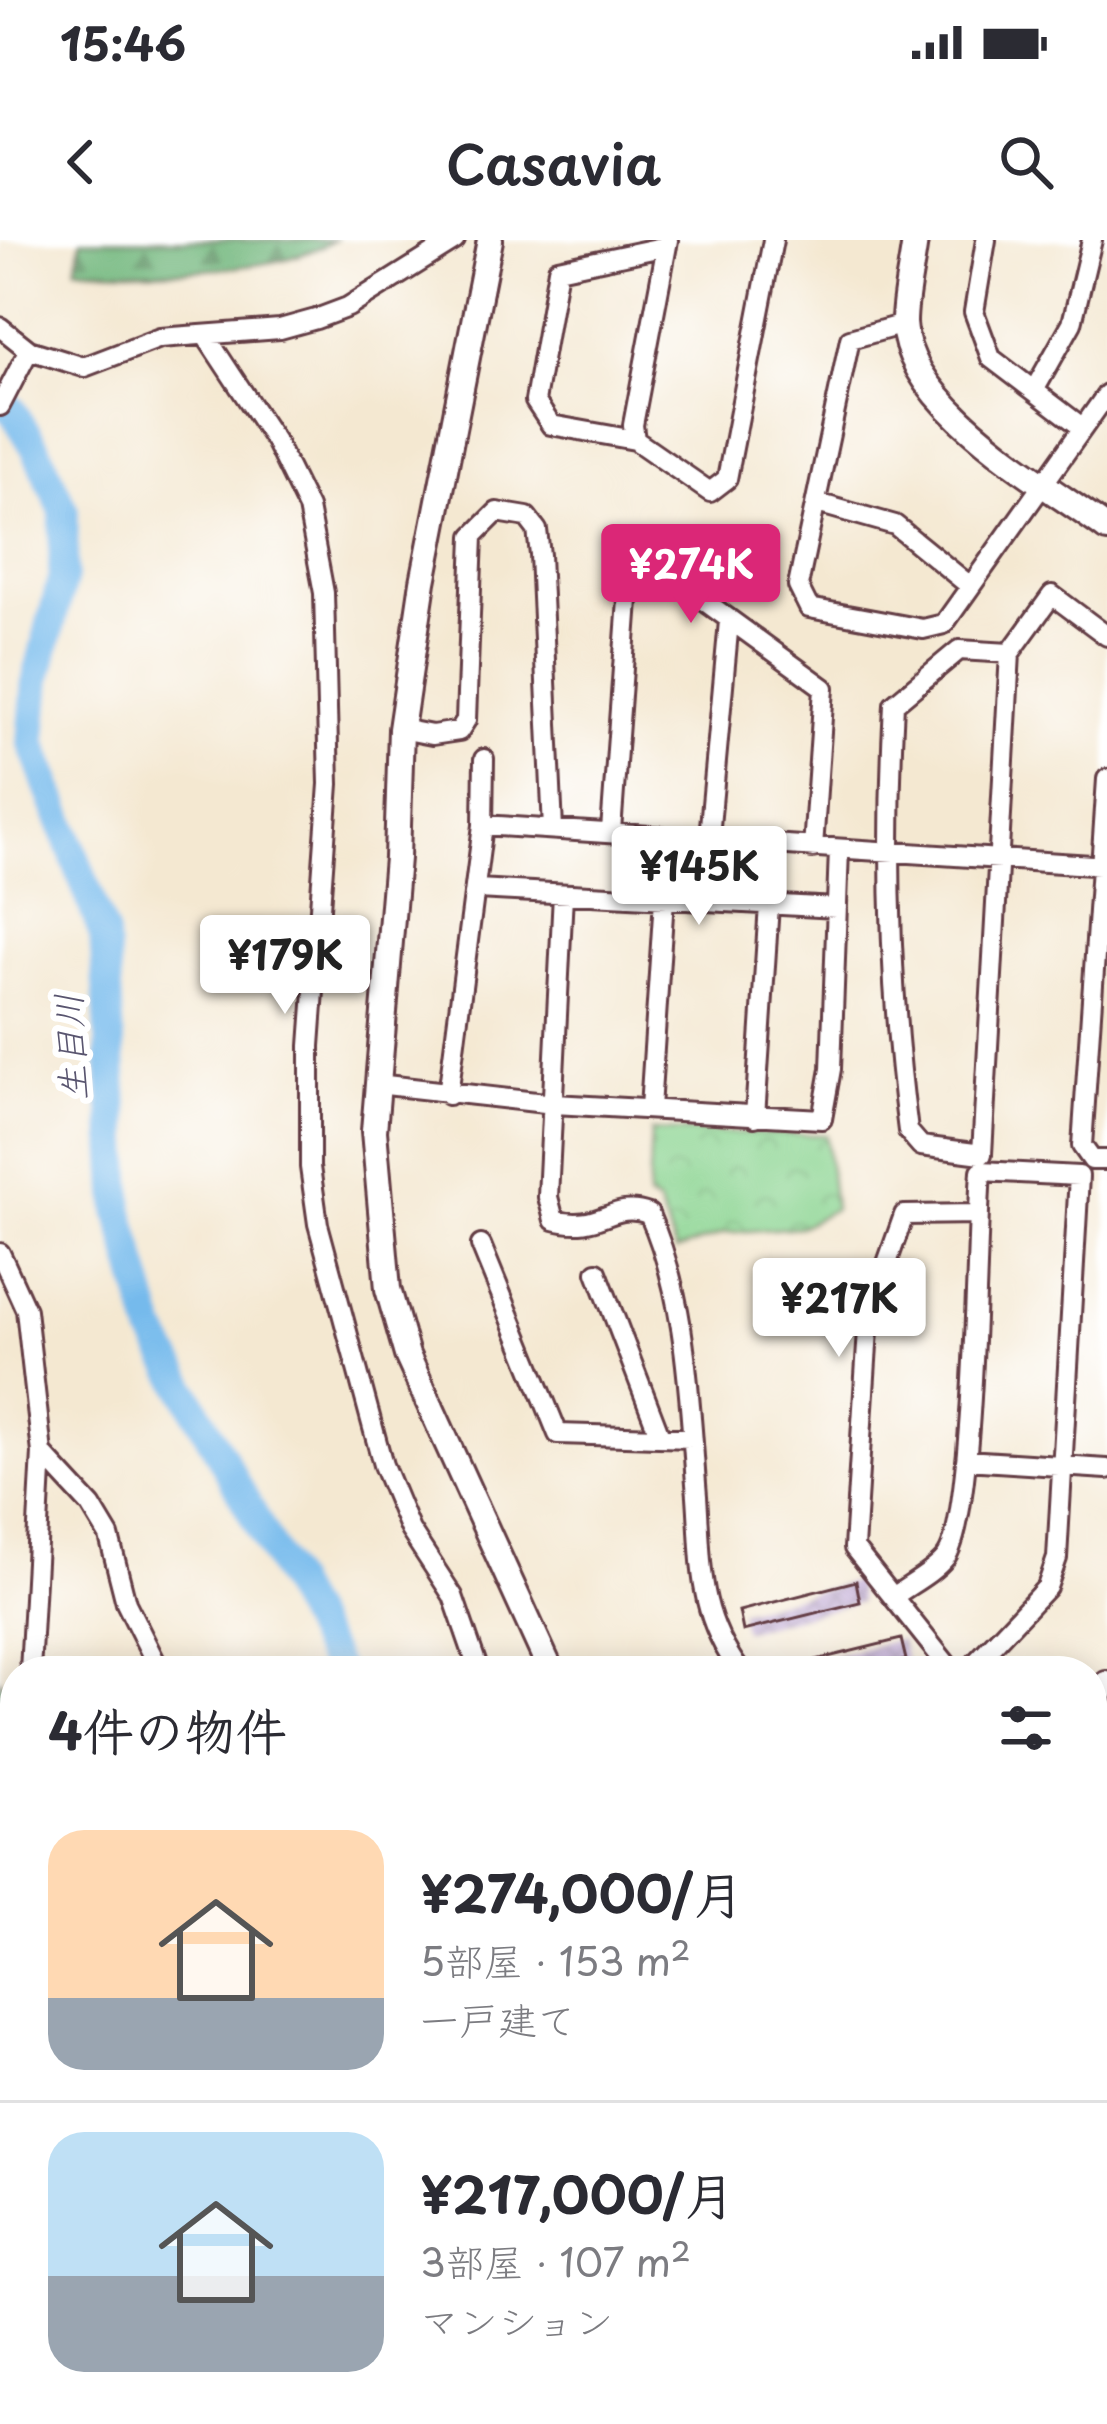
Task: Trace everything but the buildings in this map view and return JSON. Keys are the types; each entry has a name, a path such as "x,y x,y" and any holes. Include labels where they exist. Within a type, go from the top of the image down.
{"street":[{"path":"0,327 29,350 84,368 160,338 280,329 316,319 348,307 455,240"},
{"path":"490,240 423,582 401,730 397,858 377,1084 380,1235 407,1355 544,1656"},
{"path":"635,440 633,424 668,243 558,269 535,400 551,425 635,440 710,492 727,479 773,240"},
{"path":"915,240 904,324 912,361 944,407 1107,529"},
{"path":"986,240 974,312 991,358 1036,387 1083,428"},
{"path":"1036,387 1072,323 1092,240"},
{"path":"904,324 850,339 798,586 809,608 922,629 944,624 1107,394"},
{"path":"205,335 275,441 308,508 324,593 329,784 310,1046 310,1167 318,1224 383,1465 410,1530 453,1597 474,1656"},
{"path":"0,406 29,350"},
{"path":"818,503 896,525 970,586"},
{"path":"401,730 446,734 459,731 466,720 473,536 497,512 526,518 537,530 540,556 553,829"},
{"path":"611,831 630,573 670,576 824,688 813,848"},
{"path":"1010,653 959,650 894,704 886,852 892,1010 908,1131 921,1147 982,1154 1010,653 1052,595 1107,636"},
{"path":"709,837 729,621"},
{"path":"448,1095 477,889 484,759"},
{"path":"1107,779 1082,1147 1092,1160 1107,1160"},
{"path":"483,825 1104,866"},
{"path":"377,1084 554,1104 822,1120 831,1069 838,849"},
{"path":"477,889 837,908"},
{"path":"563,894 548,1197 554,1220 577,1226 600,1224 612,1212 632,1208 649,1214 662,1245 681,1328 708,1618 731,1656"},
{"path":"650,1108 664,899"},
{"path":"755,1118 769,905"},
{"path":"893,1597 945,1558 955,1540 966,1460 981,1171 1079,1176 1051,1579 982,1656"},
{"path":"940,1656 854,1548 868,1314 904,1215 978,1214"},
{"path":"481,1245 559,1434 692,1438"},
{"path":"0,1252 26,1310 42,1454 31,1656"},
{"path":"597,1272 660,1436"},
{"path":"42,1454 91,1506 109,1536 126,1603 152,1656"},
{"path":"966,1460 1107,1469"}],"green space":[{"path":"81,240 334,240 310,252 245,266 136,271 76,268"},
{"path":"651,1131 826,1135 834,1209 800,1227 724,1233 676,1251 658,1204 648,1198"}],"waterway":[{"name":"生目川","path":"0,401 12,410 36,449 64,511 63,576 37,678 32,741 104,936 120,1212 153,1331 330,1656"}]}
